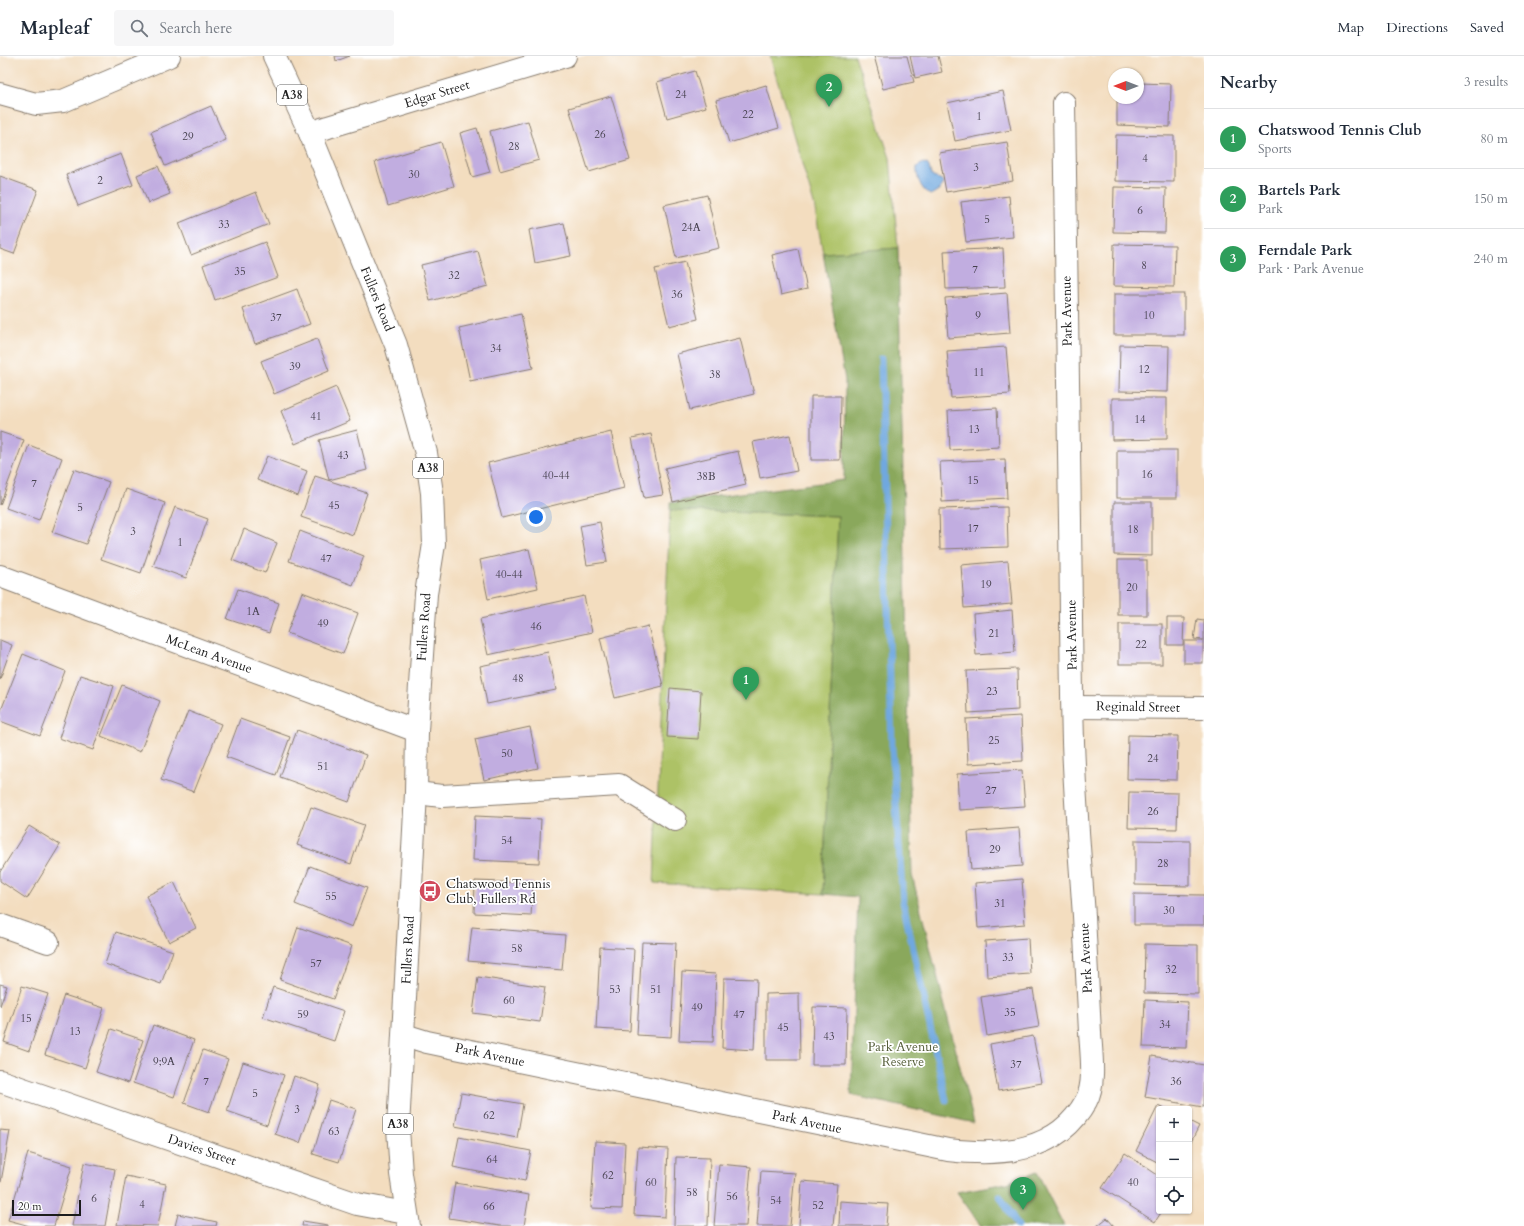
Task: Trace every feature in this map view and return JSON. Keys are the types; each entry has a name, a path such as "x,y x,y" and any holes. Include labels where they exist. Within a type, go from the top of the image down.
{"street":[{"path":"0,94 36,104 63,101 169,56"},
{"name":"Fullers Road","path":"274,56 310,133 396,345 426,453 432,492 434,544 426,594 417,731 416,793 398,1128 401,1174 408,1219"},
{"name":"Edgar Street","path":"310,133 565,56"},
{"name":"Park Avenue","path":"404,1035 466,1050 948,1150 969,1152 1002,1152 1030,1148 1052,1137 1064,1128 1079,1112 1086,1100 1091,1085 1088,989 1075,777 1073,707 1064,103"},
{"name":"McLean Avenue","path":"0,576 417,731"},
{"name":"Reginald Street","path":"1073,707 1204,708"},
{"path":"416,793 442,796 619,785 675,820"},
{"path":"0,925 48,942"},
{"name":"Davies Street","path":"0,1081 357,1204 408,1219"}],"green space":[{"path":"770,56 855,56 890,158 898,248 823,253 814,204"},
{"name":"Park Avenue Reserve","path":"898,248 912,875 974,1123 851,1095 858,897 823,894 838,516 670,510 670,502 844,480 845,380 823,253"},
{"path":"670,510 838,516 823,894 654,883"},
{"path":"1037,1172 1064,1226 981,1226 957,1192 1007,1183"}],"water":[{"path":"923,163 927,164 929,167 931,175 943,181 943,186 930,195 922,187 917,175 917,167"}],"building":[{"path":"335,56 350,56 336,61"},
{"path":"874,56 907,56 914,82 883,89"},
{"path":"910,56 938,56 942,72 915,78"},
{"path":"695,71 706,107 667,118 657,82"},
{"path":"1144,83 1171,84 1170,127 1117,125 1117,104 1144,104"},
{"path":"766,85 779,128 729,143 716,100"},
{"path":"1003,91 1011,130 955,141 947,103"},
{"path":"611,96 630,160 589,172 569,108"},
{"path":"211,106 226,140 165,166 151,132"},
{"path":"528,121 539,160 500,171 490,131"},
{"path":"477,128 490,172 472,177 460,133"},
{"path":"1116,135 1174,136 1174,182 1115,181"},
{"path":"441,142 454,186 388,206 375,162"},
{"path":"1007,142 1013,181 946,192 939,153"},
{"path":"121,154 133,185 78,206 66,175"},
{"path":"158,166 170,194 148,203 137,175"},
{"path":"0,176 38,190 14,254 0,249"},
{"path":"1114,187 1166,188 1165,233 1113,232"},
{"path":"256,192 269,224 191,255 179,223"},
{"path":"707,195 719,248 676,258 664,205"},
{"path":"1009,196 1013,237 966,242 961,202"},
{"path":"564,223 571,256 535,263 529,230"},
{"path":"265,242 278,277 215,300 203,265"},
{"path":"1114,244 1175,245 1174,287 1113,286"},
{"path":"1003,248 1005,287 946,289 944,251"},
{"path":"798,249 807,289 781,295 772,255"},
{"path":"478,251 488,286 430,301 421,265"},
{"path":"685,262 698,319 669,326 655,269"},
{"path":"297,289 310,324 255,344 243,309"},
{"path":"1007,293 1010,333 948,338 945,298"},
{"path":"1114,294 1184,294 1184,335 1114,335"},
{"path":"521,314 533,368 470,381 459,328"},
{"path":"740,338 754,394 690,410 677,354"},
{"path":"317,339 329,371 274,394 261,361"},
{"path":"1120,345 1169,346 1168,392 1119,391"},
{"path":"1006,347 1010,394 951,398 947,351"},
{"path":"336,387 350,421 295,444 281,411"},
{"path":"811,396 841,396 840,460 811,460"},
{"path":"1112,398 1167,398 1167,439 1112,440"},
{"path":"997,408 999,447 950,450 948,411"},
{"path":"357,430 367,470 329,480 319,440"},
{"path":"0,432 24,440 0,505"},
{"path":"611,432 624,488 502,518 488,463"},
{"path":"651,434 663,495 644,498 632,438"},
{"path":"790,435 797,471 760,478 753,442"},
{"path":"29,445 62,458 39,520 6,508"},
{"path":"1117,450 1177,450 1177,498 1117,498"},
{"path":"738,451 746,485 673,502 665,468"},
{"path":"267,456 307,471 298,496 257,480"},
{"path":"1005,459 1007,498 942,502 940,462"},
{"path":"74,469 109,482 86,544 52,532"},
{"path":"315,476 367,493 353,535 301,517"},
{"path":"126,489 165,503 141,573 101,559"},
{"path":"1114,502 1152,502 1152,556 1114,555"},
{"path":"175,507 208,519 186,578 153,566"},
{"path":"1007,507 1008,547 940,549 939,509"},
{"path":"600,522 607,562 587,565 580,526"},
{"path":"244,529 277,543 265,573 232,560"},
{"path":"300,531 364,556 353,585 289,561"},
{"path":"529,549 538,588 488,599 480,560"},
{"path":"1118,560 1147,560 1147,615 1118,615"},
{"path":"1008,561 1012,604 964,608 961,565"},
{"path":"238,589 279,603 269,633 227,619"},
{"path":"302,592 358,613 343,654 287,633"},
{"path":"584,596 592,632 488,655 480,619"},
{"path":"1012,610 1015,652 976,655 973,614"},
{"path":"1167,618 1184,618 1183,645 1167,645"},
{"path":"1197,619 1204,620 1204,640 1194,639"},
{"path":"1119,624 1162,624 1162,664 1119,664"},
{"path":"648,626 663,686 615,698 600,638"},
{"path":"0,640 12,645 0,679"},
{"path":"1184,641 1203,641 1203,663 1184,663"},
{"path":"548,652 556,690 487,704 480,666"},
{"path":"23,654 65,671 40,736 0,721 0,713"},
{"path":"1017,669 1018,710 968,713 966,671"},
{"path":"80,675 114,686 93,750 59,738"},
{"path":"122,685 160,701 140,752 101,736"},
{"path":"670,688 701,691 698,739 667,737"},
{"path":"188,711 221,724 194,792 161,780"},
{"path":"1021,716 1023,761 968,764 966,719"},
{"path":"240,719 290,737 276,775 226,757"},
{"path":"530,727 538,768 484,780 475,739"},
{"path":"297,730 366,755 349,802 280,777"},
{"path":"1128,735 1178,736 1177,780 1127,779"},
{"path":"1022,770 1025,806 959,810 957,774"},
{"path":"1129,792 1178,793 1177,829 1128,828"},
{"path":"311,807 364,825 351,864 297,845"},
{"path":"475,816 541,819 539,863 473,860"},
{"path":"29,826 60,845 27,899 0,881 0,872"},
{"path":"1019,828 1022,866 971,870 968,832"},
{"path":"1135,840 1190,841 1190,886 1135,885"},
{"path":"310,866 367,888 352,927 295,904"},
{"path":"1022,879 1025,924 978,928 975,883"},
{"path":"475,881 533,883 531,916 474,913"},
{"path":"174,882 196,928 169,942 146,896"},
{"path":"1134,894 1204,895 1204,925 1134,925"},
{"path":"298,927 352,946 333,999 280,980"},
{"path":"472,927 565,935 562,970 468,961"},
{"path":"116,932 173,951 161,984 105,964"},
{"path":"1028,938 1030,974 987,977 985,941"},
{"path":"642,942 676,943 671,1037 637,1035"},
{"path":"1145,944 1198,945 1198,994 1144,993"},
{"path":"600,947 634,949 630,1031 596,1029"},
{"path":"682,972 716,974 713,1042 679,1041"},
{"path":"478,977 545,987 540,1022 473,1013"},
{"path":"724,978 757,979 754,1050 722,1048"},
{"path":"0,984 7,986 0,1006"},
{"path":"22,986 48,994 29,1051 4,1042"},
{"path":"273,987 344,1011 334,1041 263,1017"},
{"path":"1033,989 1039,1027 987,1036 981,997"},
{"path":"799,993 800,1060 766,1060 766,994"},
{"path":"64,995 104,1008 85,1068 45,1055"},
{"path":"1145,1000 1188,1002 1186,1048 1143,1047"},
{"path":"813,1007 847,1008 846,1065 812,1065"},
{"path":"153,1025 194,1040 174,1097 133,1083"},
{"path":"111,1029 143,1040 128,1083 96,1072"},
{"path":"1033,1036 1042,1083 998,1091 990,1044"},
{"path":"203,1050 228,1059 209,1112 184,1103"},
{"path":"1152,1056 1204,1065 1203,1107 1145,1097"},
{"path":"243,1062 284,1075 267,1125 227,1111"},
{"path":"294,1076 320,1085 300,1143 275,1134"},
{"path":"461,1093 523,1104 517,1138 455,1126"},
{"path":"329,1100 356,1109 339,1162 313,1154"},
{"path":"1156,1110 1156,1161 1136,1151"},
{"path":"1192,1122 1199,1126 1192,1140"},
{"path":"0,1130 10,1131 1,1182 0,1182"},
{"path":"459,1137 531,1151 525,1181 453,1167"},
{"path":"595,1141 625,1143 622,1209 591,1208"},
{"path":"638,1147 668,1149 665,1217 634,1215"},
{"path":"28,1153 72,1166 54,1226 30,1226 8,1220"},
{"path":"1125,1153 1156,1174 1156,1214 1160,1214 1155,1222 1102,1188"},
{"path":"676,1157 710,1158 708,1226 674,1226"},
{"path":"84,1163 115,1169 105,1226 72,1226"},
{"path":"719,1164 751,1167 746,1226 714,1226"},
{"path":"761,1171 795,1173 790,1226 757,1226"},
{"path":"126,1176 166,1184 158,1226 117,1225"},
{"path":"802,1181 837,1184 833,1226 799,1226"},
{"path":"455,1183 529,1195 524,1226 500,1226 449,1218"},
{"path":"840,1201 888,1204 886,1226 839,1226"},
{"path":"178,1214 217,1222 216,1226 175,1226"},
{"path":"1107,1218 1114,1226 1097,1226"},
{"path":"303,1221 328,1225 328,1226 302,1226"}],"waterway":[{"path":"881,359 892,748 903,902 946,1100"},
{"path":"1000,1196 1018,1226"}],"place":[{"name":"Bartels Park","path":"829,107"},
{"name":"Chatswood Tennis Club","path":"746,700"},
{"name":"Chatswood Tennis Club, Fullers Rd","path":"430,891"},
{"name":"Ferndale Park","path":"1023,1210"}]}
